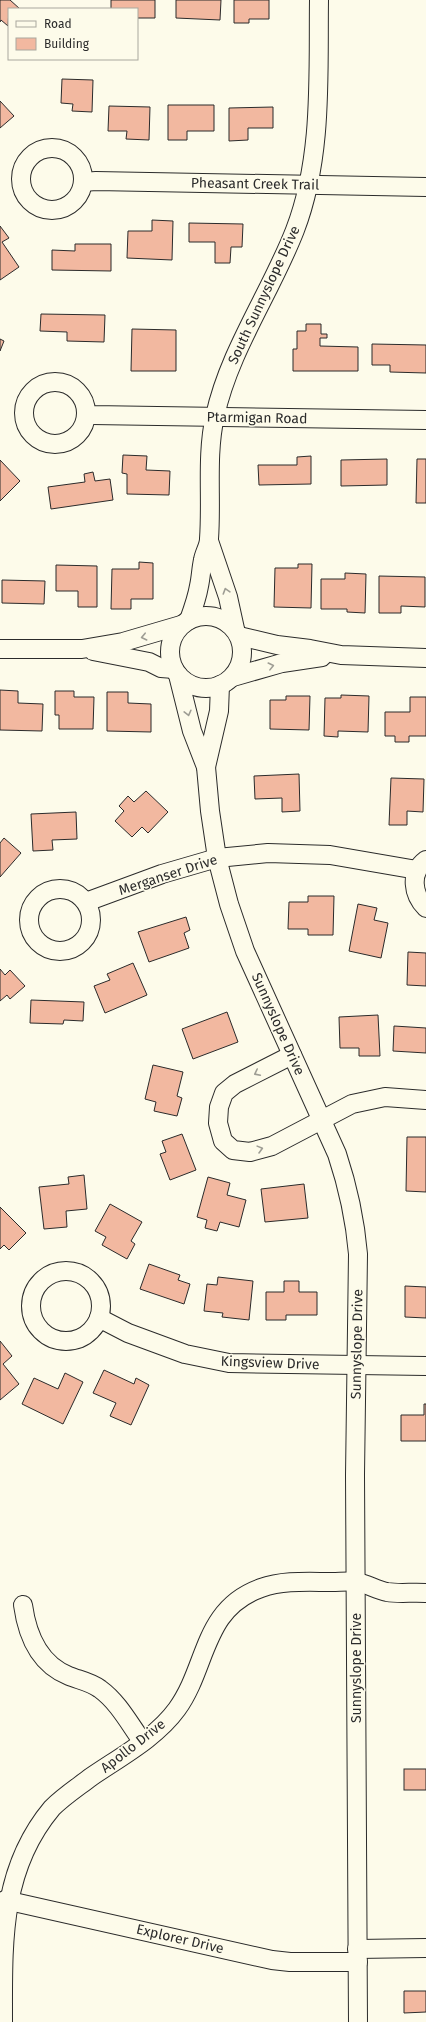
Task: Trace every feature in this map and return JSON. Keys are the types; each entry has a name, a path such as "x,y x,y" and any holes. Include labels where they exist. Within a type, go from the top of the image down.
{"street":[{"name":"South Sunnyslope Drive","path":"185,623 196,599 203,560 209,541 210,450 214,417 230,369 296,228 309,186 315,144 318,107 319,0"},
{"name":"Pheasant Creek Trail","path":"83,182 426,187"},
{"name":"Ptarmigan Road","path":"87,414 426,420"},
{"name":"South Sunnyslope Drive","path":"209,541 228,597 237,632"},
{"path":"0,649 82,649 130,640 185,623 198,616 209,615 219,618 237,632 278,646 310,649 341,655 426,658"},
{"path":"185,623 175,633 170,651 176,672 186,682 196,687 206,689 282,663 341,655"},
{"path":"227,681 239,670 242,658 243,647 237,632"},
{"path":"82,649 149,662 161,668 176,672"},
{"name":"Sunnyslope Drive","path":"176,672 192,731 206,767 210,811 217,858 229,904 245,951 337,1154 355,1222 358,1254 356,1582 358,2022"},
{"name":"Sunnyslope Drive","path":"206,767 227,681"},
{"name":"Merganser Drive","path":"86,902 162,874 217,858 268,853 323,854 422,865 414,880 415,892 426,908"},
{"path":"292,1055 235,1084 224,1093 219,1107 218,1123 222,1141 232,1150 250,1152 272,1146 321,1118 352,1104 385,1097 426,1100"},
{"name":"Kingsview Drive","path":"99,1318 128,1333 184,1354 228,1363 426,1366"},
{"name":"Apollo Drive","path":"3,2022 3,1919 5,1900 15,1865 23,1846 39,1823 68,1794 159,1728 176,1711 189,1690 206,1642 213,1628 226,1612 242,1598 261,1589 281,1583 356,1582 387,1592 426,1593"},
{"path":"23,1605 26,1626 40,1654 53,1667 68,1676 98,1688 112,1700 142,1741"},
{"name":"Explorer Drive","path":"5,1900 272,1960 290,1962 426,1948"}],"building":[{"path":"0,0 10,0 19,8 8,8 8,26 1,20 0,22"},
{"path":"111,0 155,0 155,18 138,18 138,8 111,8"},
{"path":"176,0 221,0 220,20 176,18"},
{"path":"234,0 269,0 269,19 249,19 249,23 234,23"},
{"path":"62,79 93,80 92,112 72,111 73,104 61,103"},
{"path":"0,101 14,116 0,128"},
{"path":"168,105 214,105 214,131 187,131 187,140 168,140"},
{"path":"109,106 150,107 149,140 126,139 127,131 108,131"},
{"path":"273,107 273,128 248,128 248,140 229,141 229,108"},
{"path":"152,220 173,221 172,260 127,258 128,231 152,231"},
{"path":"189,223 243,224 242,247 231,247 230,263 215,263 215,242 189,242"},
{"path":"0,226 9,238 2,242 19,267 0,280"},
{"path":"75,244 111,244 111,271 52,270 52,250 75,251"},
{"path":"41,314 105,315 104,342 67,341 67,332 40,331"},
{"path":"306,324 321,324 321,334 327,334 327,338 320,338 320,346 358,347 358,371 293,371 293,349 297,349 297,331 306,331"},
{"path":"132,329 176,330 176,371 131,371"},
{"path":"0,339 4,341 0,351"},
{"path":"372,344 426,345 426,373 390,372 390,365 372,365"},
{"path":"123,455 147,456 146,470 170,471 169,495 127,494 127,474 122,473"},
{"path":"311,456 311,484 259,485 258,465 297,465 297,457"},
{"path":"387,459 387,485 341,486 341,460"},
{"path":"417,459 426,459 426,503 416,503"},
{"path":"0,460 20,481 0,501"},
{"path":"93,472 95,481 110,479 113,500 51,509 48,487 85,482 84,474"},
{"path":"139,562 153,563 153,599 131,599 131,609 111,609 112,569 139,569"},
{"path":"298,564 312,564 311,608 274,607 275,568 298,568"},
{"path":"56,565 97,566 97,607 78,607 78,591 56,591"},
{"path":"345,573 366,574 365,613 347,612 347,609 321,609 321,579 345,579"},
{"path":"379,576 425,577 425,607 401,606 401,613 379,613"},
{"path":"2,580 45,581 44,604 2,603"},
{"path":"0,690 18,691 18,703 43,704 42,731 0,730"},
{"path":"55,691 74,691 74,697 94,697 93,729 59,729 59,715 55,715"},
{"path":"107,692 128,692 128,703 151,704 151,732 107,731"},
{"path":"341,695 369,696 368,732 338,731 338,737 324,736 325,698 341,698"},
{"path":"286,696 310,696 309,730 270,729 270,700 286,700"},
{"path":"410,697 426,697 426,736 409,736 409,742 395,742 395,736 385,736 385,712 410,712"},
{"path":"299,774 300,811 282,812 282,798 255,799 254,776"},
{"path":"391,778 424,779 423,812 407,811 407,825 389,825"},
{"path":"146,791 168,812 148,833 142,827 132,837 115,821 124,811 119,806 128,796 134,802"},
{"path":"76,812 77,839 52,840 53,850 33,851 31,814"},
{"path":"4,838 21,853 0,877 0,843"},
{"path":"308,896 334,896 333,935 308,935 308,929 288,929 289,902 308,902"},
{"path":"358,904 377,908 374,920 388,923 381,958 349,951"},
{"path":"186,917 190,930 184,933 189,948 149,962 138,932"},
{"path":"408,952 426,953 426,986 407,985"},
{"path":"133,963 147,995 105,1013 94,986 110,980 107,974"},
{"path":"0,969 5,975 10,970 25,986 10,999 7,995 0,1001"},
{"path":"31,1000 84,1002 83,1021 64,1020 63,1024 30,1023"},
{"path":"227,1012 238,1042 193,1059 182,1029"},
{"path":"378,1015 380,1056 359,1056 359,1048 340,1048 339,1017"},
{"path":"394,1026 426,1028 426,1053 393,1051"},
{"path":"153,1065 183,1072 177,1096 182,1098 177,1116 154,1111 156,1102 145,1099"},
{"path":"182,1134 196,1170 170,1180 160,1154 166,1152 162,1141"},
{"path":"407,1137 426,1137 426,1192 406,1191"},
{"path":"84,1175 87,1209 66,1211 67,1227 44,1229 39,1187 69,1184 68,1177"},
{"path":"208,1177 230,1183 227,1195 246,1200 239,1227 220,1222 217,1231 205,1228 207,1220 197,1217"},
{"path":"304,1184 308,1218 265,1222 261,1189"},
{"path":"110,1204 142,1222 131,1241 135,1244 127,1259 102,1245 106,1237 95,1231"},
{"path":"0,1207 26,1233 9,1250 4,1245 0,1249"},
{"path":"149,1264 180,1275 178,1280 190,1284 184,1304 140,1289"},
{"path":"218,1277 253,1281 249,1320 222,1317 223,1313 204,1311 207,1284 217,1285"},
{"path":"284,1281 299,1281 299,1292 317,1292 317,1315 286,1315 286,1320 266,1320 266,1292 284,1292"},
{"path":"405,1286 426,1287 426,1318 405,1317"},
{"path":"0,1341 12,1356 3,1364 19,1384 0,1400"},
{"path":"104,1370 134,1384 136,1378 149,1385 131,1425 110,1416 116,1403 93,1393"},
{"path":"65,1373 83,1382 63,1424 22,1404 34,1378 58,1389"},
{"path":"424,1404 426,1404 426,1441 401,1441 401,1415 424,1415"},
{"path":"404,1769 426,1769 426,1790 404,1790"},
{"path":"404,1991 426,1991 426,2012 404,2013"}]}
